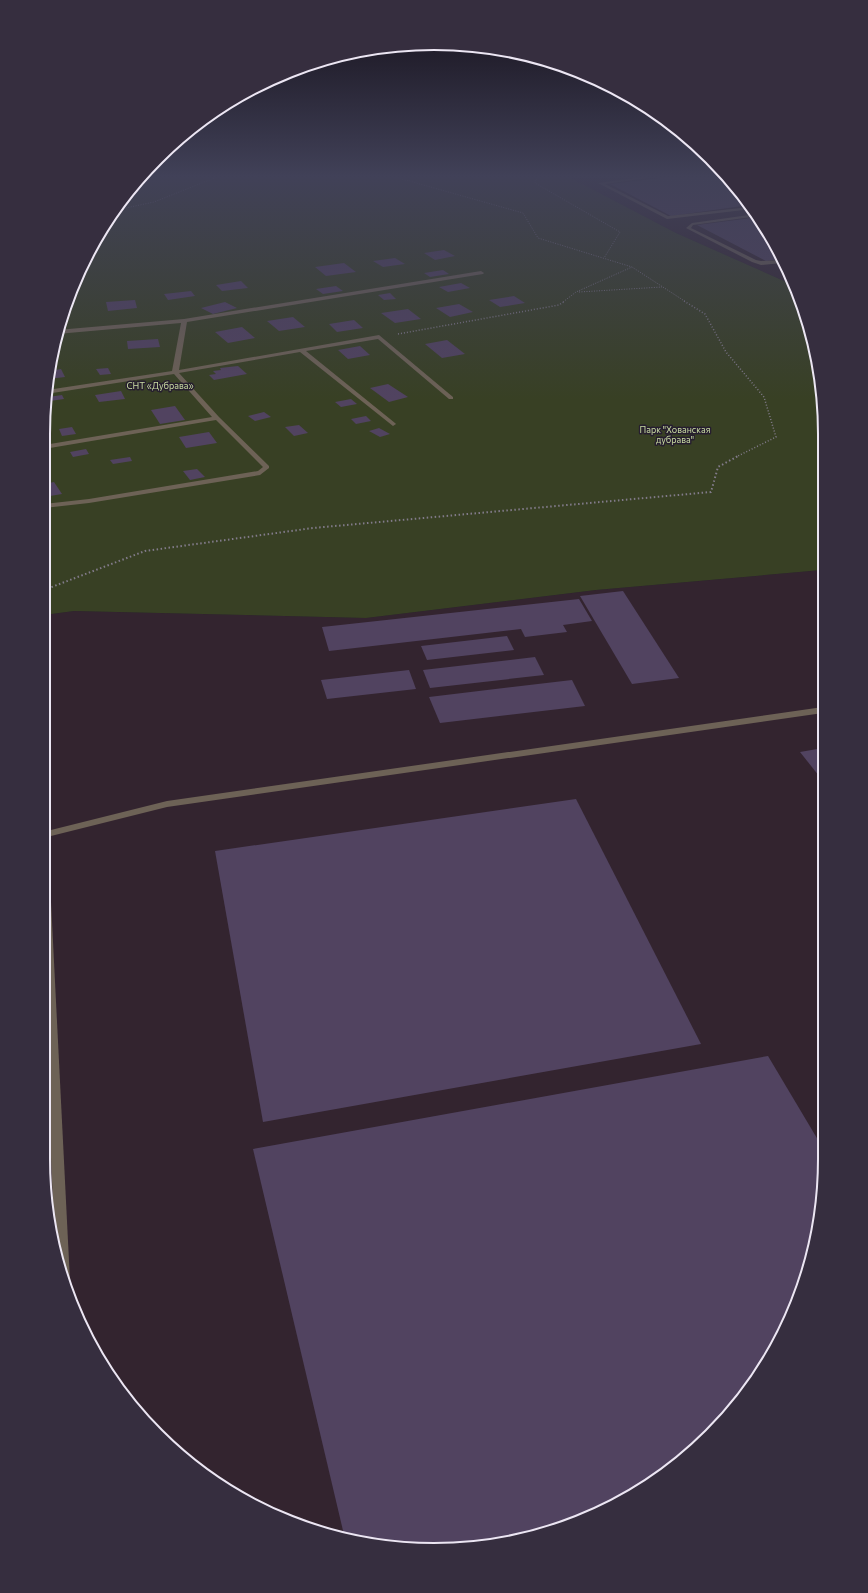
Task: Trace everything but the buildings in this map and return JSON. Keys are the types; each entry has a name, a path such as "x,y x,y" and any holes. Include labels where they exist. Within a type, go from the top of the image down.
{"street":[{"path":"735,251 761,263 777,262"},
{"path":"64,331 184,321 481,273"},
{"path":"175,372 184,321"},
{"path":"52,391 379,337 451,398"},
{"path":"301,350 393,424"},
{"path":"50,505 89,501 260,473 267,467 175,372"},
{"path":"50,446 218,418"},
{"path":"50,833 166,804 818,711"},
{"path":"50,996 62,1253"}],"path":[{"path":"50,588 145,551 313,528 711,492 718,468 776,436 764,397 726,352 706,314 632,267 582,251"},
{"path":"604,258 608,251"},
{"path":"379,337 559,305 576,292 632,267"},
{"path":"576,292 662,287"}],"shaded area":[{"path":"717,251 772,251 787,282"},
{"path":"818,570 818,1159 815,1209 805,1258 789,1306 778,1329 767,1351 739,1393 706,1431 687,1448 668,1464 626,1492 581,1514 557,1523 509,1536 484,1540 434,1543 409,1542 359,1536 335,1530 287,1514 242,1492 200,1464 162,1431 129,1393 101,1351 79,1306 70,1282 57,1234 53,1209 50,1159 50,614 74,611 366,618 596,590"}],"green space":[{"name":"Парк \"Хованская дубрава\"","path":"96,251 717,251 787,282 789,287 805,335 815,384 818,434 818,570 596,590 366,618 74,611 50,614 51,409 57,359 63,335 79,287"}],"park label":[{"name":"СНТ «Дубрава»","path":"160,386"}]}
